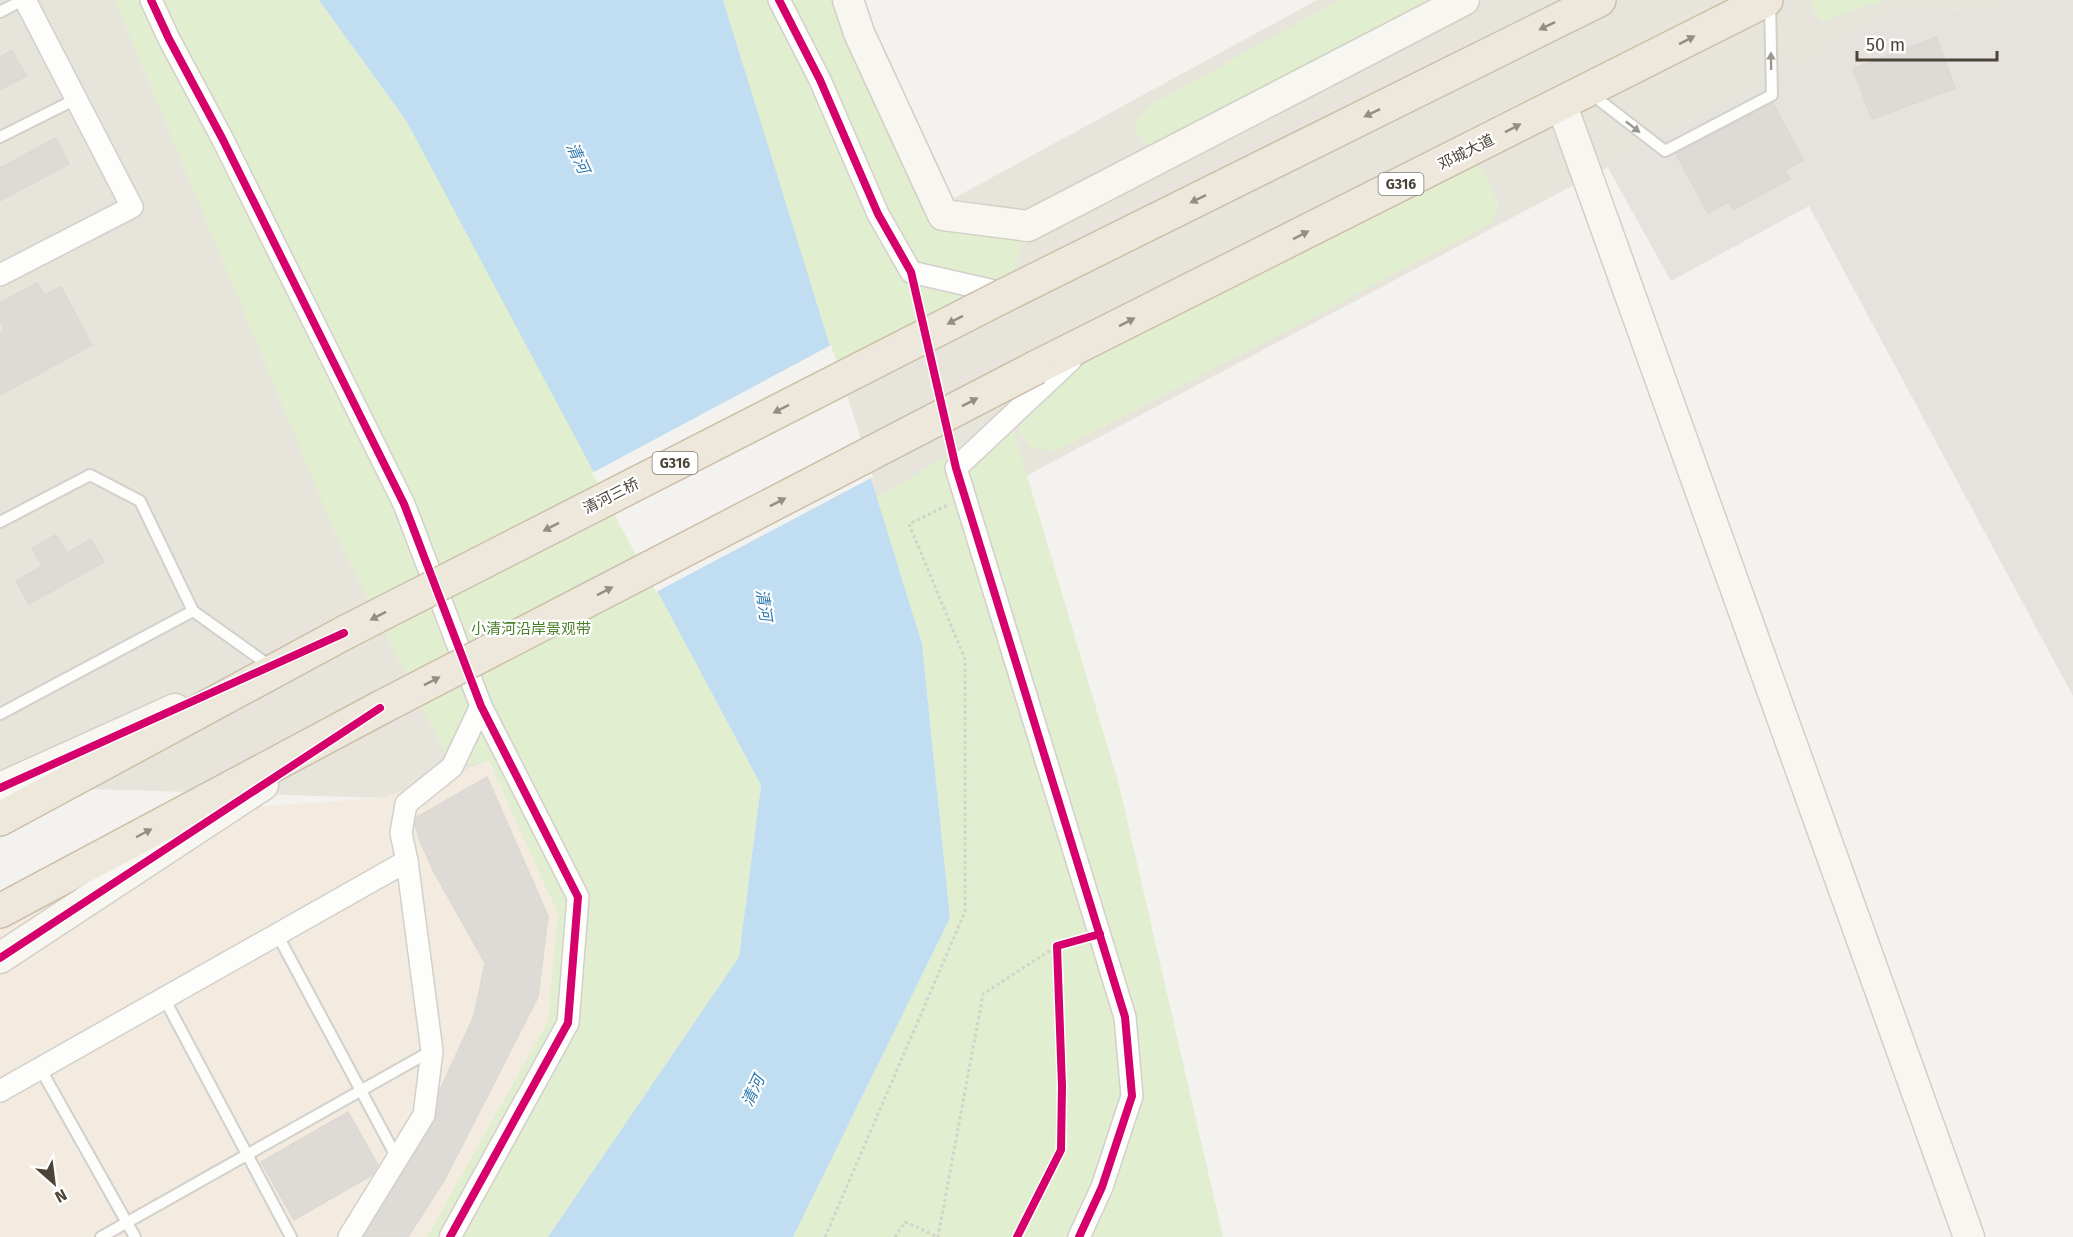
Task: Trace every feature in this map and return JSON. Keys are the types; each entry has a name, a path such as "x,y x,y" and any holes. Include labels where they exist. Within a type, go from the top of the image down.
{"highway":[{"name":"G316","path":"1007,294 1599,0"},
{"name":"邓城大道","path":"380,708 1093,339 1766,0"},
{"name":"清河三桥","path":"344,633 1007,294"},
{"name":"G316","path":"0,819 344,633"},
{"name":"G316","path":"0,910 380,708"},
{"path":"0,833 57,788"},
{"path":"0,888 102,856"}],"street":[{"path":"0,275 132,207 24,0"},
{"path":"151,0 168,39 227,148 404,504 481,706 578,897 568,1023 450,1237"},
{"path":"778,0 820,80 878,214 911,272 1007,294"},
{"path":"849,0 859,33 943,215 1029,226 1464,0"},
{"path":"1574,97 1969,1237"},
{"path":"1079,1237 1102,1187 1131,1096 1125,1017 956,468 1093,339"},
{"path":"0,788 344,633"},
{"path":"349,1237 424,1114 432,1051 407,861 401,833 406,804 452,767 481,706"},
{"path":"0,958 380,708"},
{"path":"0,1091 407,861"}],"lane":[{"path":"0,12 24,0"},
{"path":"1574,97 1665,151 1772,95 1770,0"},
{"path":"0,137 76,99"},
{"path":"0,522 90,475 140,501 193,611 270,666"},
{"path":"0,714 193,611"},
{"path":"277,934 398,1158"},
{"path":"164,998 291,1237"},
{"path":"101,1237 432,1051"},
{"path":"40,1068 135,1237"}],"path":[{"path":"825,1237 966,912 965,659 909,524 965,498"},
{"path":"895,1237 905,1222 938,1237 983,994 1058,946 1100,934"},
{"path":"1058,946 1058,957"}],"shaded area":[{"path":"0,0 115,0 338,538 566,410 1317,0 2024,0 1999,12 1909,7 489,761 383,798 57,788 0,821"},
{"path":"2023,0 2073,0 2073,696 1809,206 1671,281 1607,166 1909,7 1999,12"},
{"path":"489,761 559,914 548,1021 427,1237 0,1237 0,911 186,811 383,798"}],"green space":[{"name":"小清河沿岸景观带","path":"115,0 319,0 407,122 566,410 761,785 739,957 548,1237 427,1237 548,1021 558,914 489,761 452,767 337,538"},
{"path":"723,0 862,0 943,215 1028,226 1007,294 839,380"},
{"path":"1339,0 1447,0 1166,145 1146,145 1135,131 1136,120 1151,105"},
{"path":"1811,0 1885,0 1822,21 1812,11"},
{"path":"1470,163 1483,171 1499,205 1492,223 1059,450 1032,449 1020,434 1018,421 1046,393 1120,339"},
{"path":"1010,418 1120,789 1223,1237 793,1237 950,918 922,644 876,498"}],"water":[{"name":"清河","path":"319,0 723,0 922,644 950,918 793,1237 548,1237 739,957 761,785 407,122"}],"pier":[{"path":"831,345 873,477 656,592 592,473"}],"building":[{"path":"1936,37 1955,88 1872,119 1853,69"},
{"path":"12,50 26,76 0,90 0,57"},
{"path":"1773,103 1803,160 1785,170 1790,179 1733,210 1728,202 1708,213 1676,154"},
{"path":"56,138 69,164 0,201 0,168"},
{"path":"37,283 44,295 61,287 92,345 0,395 0,333 5,330 0,320 0,303"},
{"path":"56,535 67,553 91,539 104,562 29,604 16,581 42,566 32,548"},
{"path":"487,777 548,916 538,997 445,1179 408,1237 364,1237 435,1121 440,1090 474,1016 485,963 434,872 415,825 417,817"},
{"path":"348,1112 378,1165 372,1175 294,1220 261,1162"}],"cycle path":[{"path":"151,0 404,504 481,706 578,897 568,1023 450,1237"},
{"path":"779,0 820,80 878,214 911,272 956,468 1125,1017 1132,1096 1102,1187 1079,1237"},
{"path":"0,788 344,633"},
{"path":"0,958 380,708"},
{"path":"1017,1237 1061,1150 1062,1086 1057,946 1100,934"}]}
